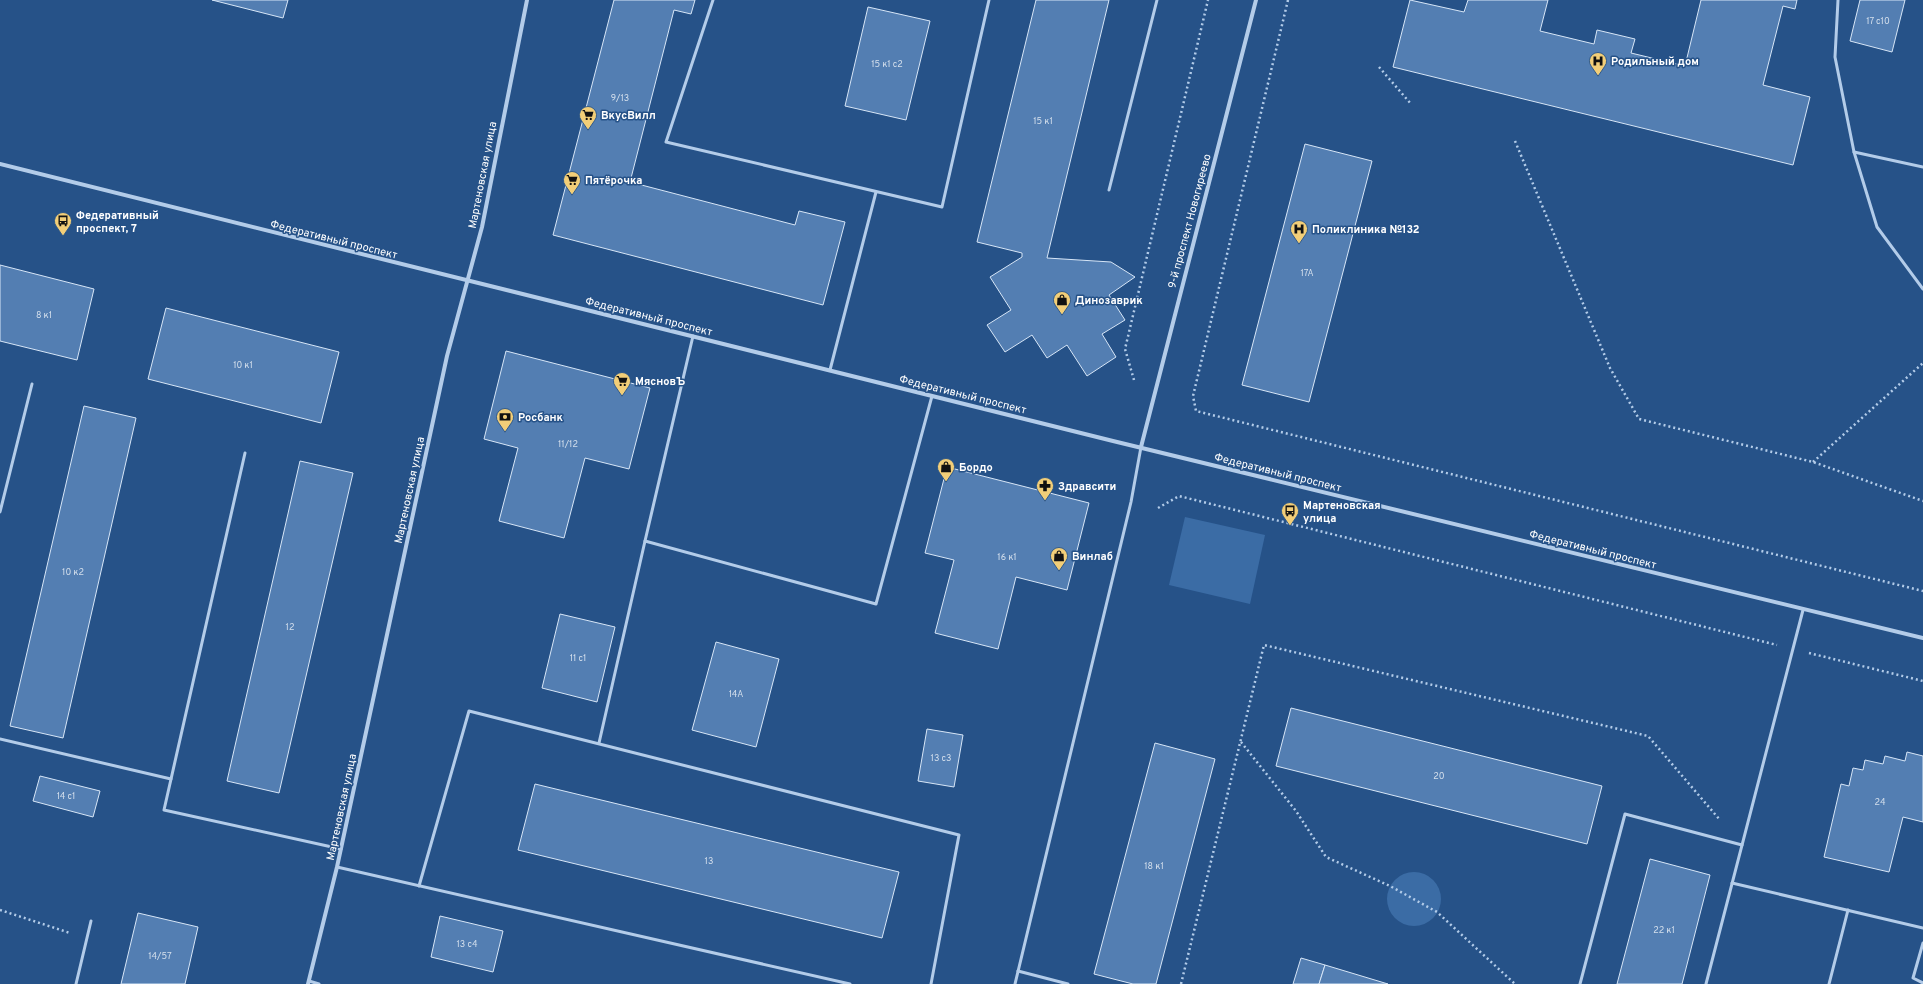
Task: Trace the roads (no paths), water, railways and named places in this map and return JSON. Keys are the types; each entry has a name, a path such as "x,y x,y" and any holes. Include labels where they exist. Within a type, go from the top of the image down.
{"street":[{"name":"Мартеновская улица","path":"309,983 337,868 447,356 482,227 527,0"},
{"name":"9-й проспект Новогиреево","path":"1141,447 1256,0"},
{"name":"Федеративный проспект","path":"0,164 932,396 1803,610 1923,638"}],"lane":[{"path":"713,0 666,142 942,207 989,0"},
{"path":"1109,190 1157,0"},
{"path":"1838,0 1835,57 1854,152 1877,227 1923,289"},
{"path":"1854,152 1923,167"},
{"path":"830,370 876,192"},
{"path":"599,743 693,336"},
{"path":"0,512 32,384"},
{"path":"645,541 876,604 932,396"},
{"path":"1015,984 1131,502 1141,447"},
{"path":"245,453 164,810 341,849"},
{"path":"1706,984 1803,610"},
{"path":"419,886 469,711 959,835 931,984"},
{"path":"0,740 171,779"},
{"path":"1580,984 1626,814 1742,845"},
{"path":"337,868 850,984"},
{"path":"1732,883 1923,928"},
{"path":"1828,984 1848,910"},
{"path":"76,984 91,922"},
{"path":"1923,943 1913,978 1923,982"},
{"path":"1018,971 1068,984"},
{"path":"309,983 319,984"}],"place":[{"name":"Родильный дом","path":"1598,76"},
{"name":"ВкусВилл","path":"588,130"},
{"name":"Пятёрочка","path":"572,195"},
{"name":"Федеративный проспект, 7","path":"63,236"},
{"name":"Поликлиника №132","path":"1299,244"},
{"name":"Динозаврик","path":"1062,315"},
{"name":"МясновЪ","path":"622,396"},
{"name":"Росбанк","path":"505,432"},
{"name":"Бордо","path":"946,482"},
{"name":"Здравсити","path":"1045,501"},
{"name":"Мартеновская улица","path":"1290,526"},
{"name":"Винлаб","path":"1059,571"}]}
